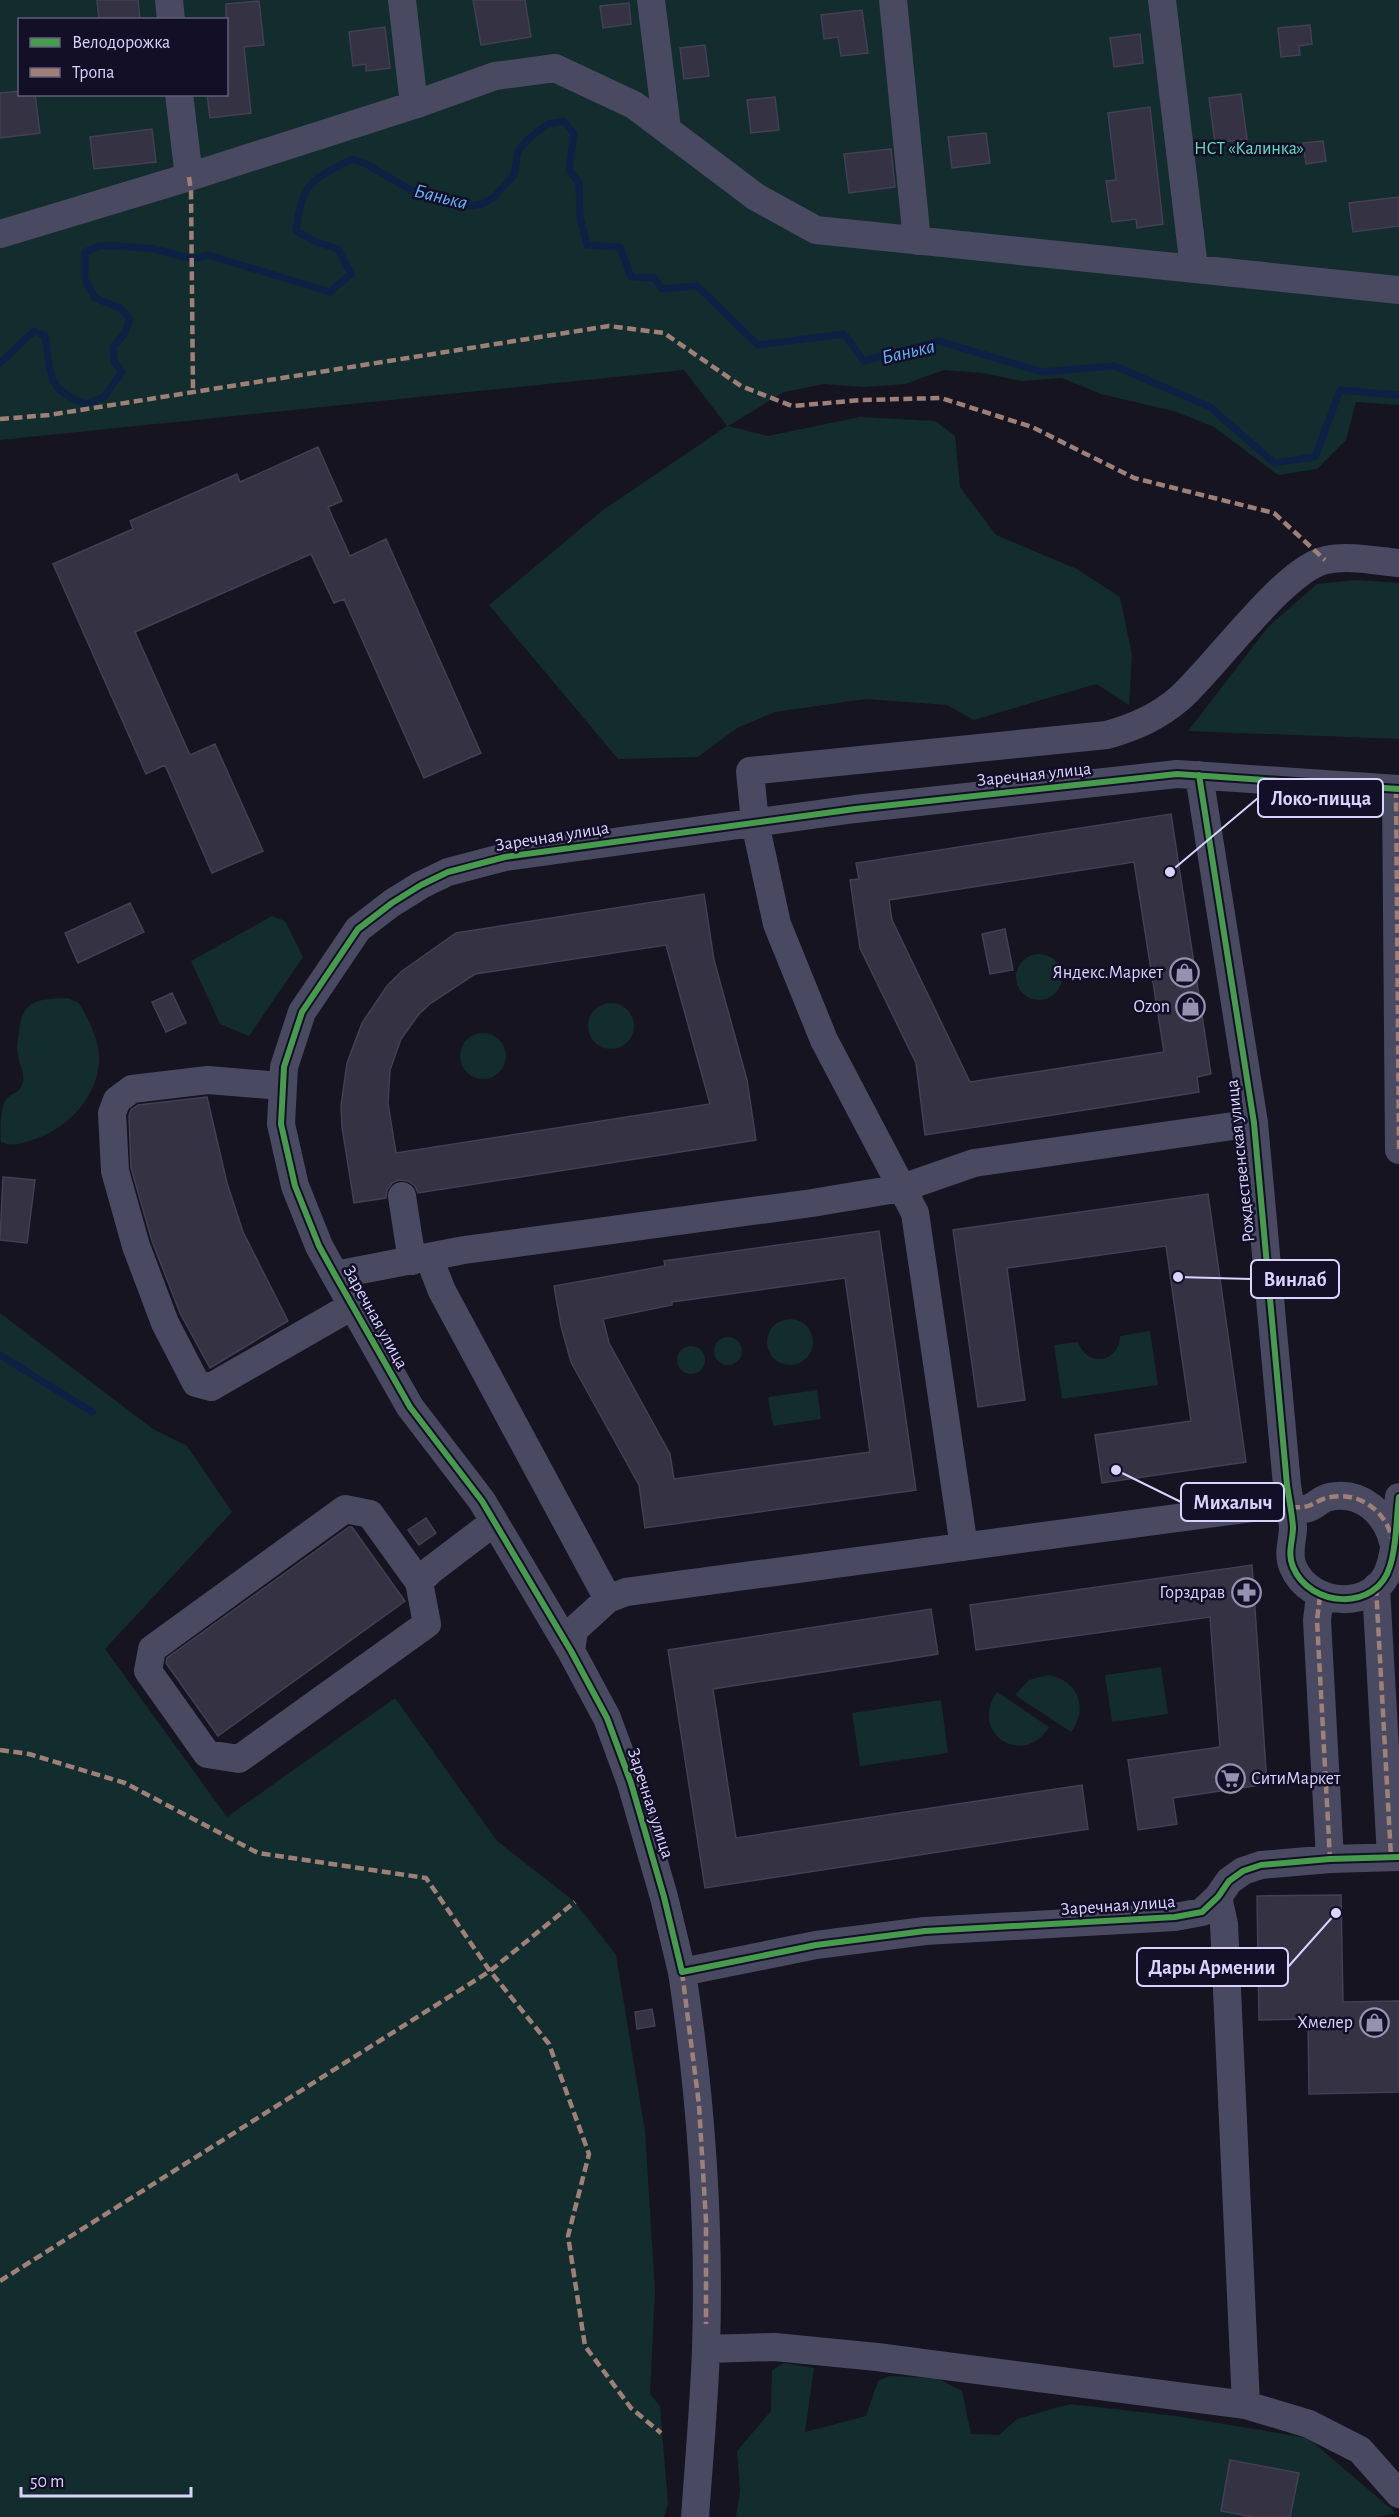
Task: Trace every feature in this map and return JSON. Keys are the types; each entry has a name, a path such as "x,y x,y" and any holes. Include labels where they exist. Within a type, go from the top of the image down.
{"street":[{"path":"169,0 171,18"},
{"path":"402,0 414,105"},
{"path":"651,0 667,129"},
{"path":"892,0 917,241"},
{"path":"1162,0 1194,268"},
{"path":"0,234 189,177 414,105 495,76 555,68 634,105 756,197 816,230 1399,290"},
{"path":"179,96 189,177"},
{"path":"964,1547 915,1213 824,1040 777,924 755,823 750,771 1107,735 1138,726 1158,715 1181,697 1269,602 1303,570 1325,560 1357,559 1399,563"},
{"name":"Заречная улица","path":"1395,1857 1330,1859 1261,1866 1244,1871 1229,1881 1218,1897 1202,1912 1174,1917 925,1931 816,1945 682,1972 664,1897 631,1783 607,1718 571,1651 482,1501 410,1407 320,1246 294,1186 281,1124 281,1086 284,1067 302,1012 358,929 392,903 448,872 505,857 855,809 1177,774 1398,789"},
{"name":"Рождественская улица","path":"1199,775 1254,1123 1293,1529 1290,1554 1293,1566 1307,1587 1320,1596"},
{"path":"1398,789 1399,1150"},
{"path":"281,1086 208,1080 132,1089 117,1100 112,1113 116,1171 136,1246 165,1323 196,1383 211,1387 352,1306"},
{"path":"335,1275 464,1250 812,1203 902,1188 974,1163 1254,1123"},
{"path":"402,1196 421,1260 442,1291 608,1599"},
{"path":"571,1651 574,1630 608,1599 626,1592 1267,1506 1307,1509 1329,1497 1355,1498 1377,1509 1396,1542"},
{"path":"1330,1859 1317,1620 1320,1596 1342,1600 1354,1598 1376,1587 1390,1566 1396,1542 1399,1497"},
{"path":"345,1509 370,1514 419,1582 427,1624 239,1759 207,1754 148,1671 152,1649 345,1509"},
{"path":"419,1582 430,1570 494,1522"},
{"path":"1376,1587 1395,1857"},
{"path":"1218,1897 1224,1924 1246,2405"},
{"path":"682,1972 699,2105 706,2221 706,2349 695,2517"},
{"path":"706,2349 775,2347 866,2356 1246,2405 1309,2424 1360,2450 1399,2494"}],"green space":[{"name":"НСТ «Калинка»","path":"0,0 1399,0 1399,405 1356,402 1346,440 1317,469 1278,475 1214,427 1177,412 1101,394 1062,378 1022,381 982,373 944,370 905,384 864,387 824,384 784,392 728,426 768,436 860,417 935,421 955,436 960,487 996,535 1077,569 1120,597 1132,655 1129,705 1096,684 974,720 947,705 866,699 775,712 737,728 698,757 618,759 489,605 603,510 727,426 684,370 0,440"},
{"path":"1357,580 1399,583 1399,739 1188,731 1268,627 1317,584"},
{"path":"272,916 285,921 303,957 249,1036 220,1024 191,961"},
{"path":"1039,954 1055,961 1062,977 1055,993 1039,1000 1023,993 1016,977 1023,961"},
{"path":"68,998 79,1003 96,1040 99,1064 92,1090 77,1112 56,1129 20,1144 1,1142 3,1106 7,1098 19,1090 23,1082 17,1047 24,1013 28,1007 41,1000"},
{"path":"611,1003 627,1010 634,1026 627,1042 611,1049 595,1042 588,1026 595,1010"},
{"path":"483,1033 499,1040 506,1056 499,1072 483,1079 467,1072 460,1056 467,1040"},
{"path":"0,1313 153,1429 187,1446 232,1512 105,1649 227,1817 395,1698 497,1841 575,1902 616,1955 645,2131 655,2291 650,2394 660,2406 668,2504 664,2517 0,2517"},
{"path":"790,1319 806,1326 813,1342 806,1358 790,1365 774,1358 767,1342 774,1326"},
{"path":"1150,1331 1158,1385 1062,1399 1054,1345 1078,1342 1088,1356 1102,1359 1114,1352 1120,1336"},
{"path":"728,1337 738,1341 742,1351 738,1361 728,1365 718,1361 714,1351 718,1341"},
{"path":"691,1346 701,1350 705,1360 701,1370 691,1374 681,1370 677,1360 681,1350"},
{"path":"817,1390 821,1419 773,1426 768,1397"},
{"path":"1161,1667 1168,1714 1112,1722 1105,1675"},
{"path":"1048,1675 1067,1683 1078,1696 1079,1714 1071,1732 1015,1695 1029,1680"},
{"path":"997,1692 1049,1727 1038,1739 1026,1745 1013,1745 1002,1741 994,1732 989,1721 990,1707"},
{"path":"941,1700 948,1753 860,1766 852,1713"},
{"path":"784,2363 814,2368 805,2432 866,2416 878,2381 889,2376 937,2378 962,2391 971,2434 999,2435 1017,2419 1070,2404 1176,2416 1308,2438 1396,2513 1377,2517 736,2517 740,2491 737,2451 771,2411 772,2370"}],"building":[{"path":"97,0 138,0 140,18 99,18"},
{"path":"473,0 525,0 531,37 481,45"},
{"path":"259,1 264,45 244,47 251,113 210,118 207,96 228,96 226,4"},
{"path":"629,3 631,24 603,28 600,6"},
{"path":"862,10 868,53 841,56 838,37 824,39 821,15"},
{"path":"1310,25 1312,44 1299,46 1300,55 1281,57 1278,28"},
{"path":"385,27 390,68 366,71 366,64 353,66 349,32"},
{"path":"1140,34 1143,63 1114,67 1110,38"},
{"path":"705,45 709,76 684,79 680,48"},
{"path":"18,91 18,96 35,96 40,133 0,138 0,93"},
{"path":"1241,94 1247,139 1215,143 1209,98"},
{"path":"775,97 779,130 751,133 747,100"},
{"path":"1150,107 1163,224 1137,228 1136,219 1112,222 1106,181 1116,180 1108,113"},
{"path":"152,129 156,162 94,169 90,137"},
{"path":"986,133 990,163 952,168 948,137"},
{"path":"1323,141 1326,161 1306,164 1303,143"},
{"path":"891,149 895,187 849,193 844,154"},
{"path":"1399,197 1399,226 1353,232 1349,203"},
{"path":"318,447 342,501 328,507 350,556 386,539 481,753 424,778 344,599 334,603 311,554 135,632 190,755 215,744 263,851 212,873 165,765 146,774 53,564 133,529 130,521 237,474 240,482"},
{"path":"1171,814 1211,1074 1197,1077 1199,1092 925,1135 916,1063 860,948 850,880 859,879 856,863","holes":["1134,862 1164,1052 970,1082 892,920 889,900"]},
{"path":"704,894 714,960 747,1080 756,1140 418,1193 415,1186 408,1181 399,1180 392,1183 387,1190 386,1198 354,1203 341,1106 347,1063 362,1023 387,986 402,971 456,933","holes":["666,945 710,1104 396,1153 388,1103 390,1070 401,1039 419,1014 431,1003 475,974"]},
{"path":"130,903 144,932 78,963 65,933"},
{"path":"1005,929 1013,970 990,974 982,934"},
{"path":"172,993 186,1023 166,1032 152,1002"},
{"path":"207,1097 227,1183 243,1232 288,1321 210,1368 180,1313 152,1241 131,1168 129,1116 131,1110 138,1105"},
{"path":"3,1177 35,1180 27,1243 0,1240"},
{"path":"1208,1194 1246,1462 1102,1483 1095,1435 1191,1421 1166,1246 1007,1268 1025,1400 978,1407 953,1230"},
{"path":"879,1231 916,1490 645,1528 639,1485 571,1362 561,1326 554,1286 665,1266 664,1261","holes":["845,1278 870,1452 674,1479 670,1454 609,1343 603,1319 672,1305 672,1302"]},
{"path":"426,1518 436,1533 419,1545 408,1530"},
{"path":"352,1527 405,1601 218,1736 166,1663 167,1658"},
{"path":"1252,1565 1267,1784 1173,1798 1177,1824 1138,1830 1128,1760 1220,1747 1210,1617 976,1650 970,1605"},
{"path":"931,1609 938,1654 713,1689 736,1838 1082,1785 1088,1829 705,1888 668,1650"},
{"path":"1341,1895 1343,2002 1399,2001 1399,2092 1309,2094 1308,2019 1259,2020 1257,1896"},
{"path":"652,2009 655,2026 637,2029 635,2012"},
{"path":"1230,2460 1299,2473 1290,2517 1253,2517 1221,2511"}],"waterway":[{"name":"Банька","path":"0,363 34,331 45,336 50,371 57,387 73,399 87,404 104,397 122,372 114,361 113,347 125,333 130,319 120,308 95,298 85,279 85,252 99,246 119,246 154,249 192,259 208,255 330,292 351,274 338,249 314,241 296,231 306,192 318,178 352,159 366,164 411,190 471,206 482,204 493,198 514,175 518,151 528,139 548,124 564,121 574,134 569,169 579,184 580,218 587,245 620,247 631,277 654,278 662,289 697,286 758,345 844,334 864,361 939,341 1042,372 1115,366 1210,407 1274,463 1315,457 1340,390 1399,395"},
{"path":"0,1355 92,1412"}],"marked path":[{"path":"189,177 193,392"},
{"path":"0,419 49,415 609,326 664,333 741,386 792,406 862,400 941,398 1032,427 1134,478 1274,513 1325,560"},
{"path":"1396,789 1399,1150"},
{"path":"1291,1507 1309,1506 1331,1497 1352,1498 1378,1512 1389,1529 1392,1539"},
{"path":"1376,1587 1391,1857"},
{"path":"1320,1596 1317,1620 1330,1859"},
{"path":"0,1750 29,1754 125,1783 258,1853 426,1878 490,1971 549,2044 589,2154 568,2236 585,2346 631,2408 661,2433"},
{"path":"0,2281 490,1971 575,1902"},
{"path":"682,1972 699,2105 706,2221 706,2324"}],"cycle path":[{"path":"1399,789 1177,774 855,809 505,857 448,872 392,903 358,929 302,1012 284,1067 281,1124 295,1186 319,1246 410,1407 482,1501 571,1651 607,1718 631,1783 664,1897 682,1972 816,1945 925,1931 1175,1917 1202,1912 1218,1897 1229,1881 1243,1871 1261,1865 1330,1859 1399,1857"},
{"path":"1199,775 1254,1123 1287,1485 1293,1527 1290,1557 1302,1581 1314,1591 1328,1597 1343,1599 1358,1597 1372,1591 1383,1581 1390,1566 1399,1497"}],"place":[{"name":"Локо-пицца","path":"1170,872"},
{"name":"Яндекс.Маркет","path":"1184,972"},
{"name":"Ozon","path":"1191,1006"},
{"name":"Винлаб","path":"1178,1277"},
{"name":"Михалыч","path":"1116,1470"},
{"name":"Горздрав","path":"1246,1592"},
{"name":"СитиМаркет","path":"1230,1778"},
{"name":"Дары Армении","path":"1336,1913"},
{"name":"Хмелер","path":"1374,2022"}]}
